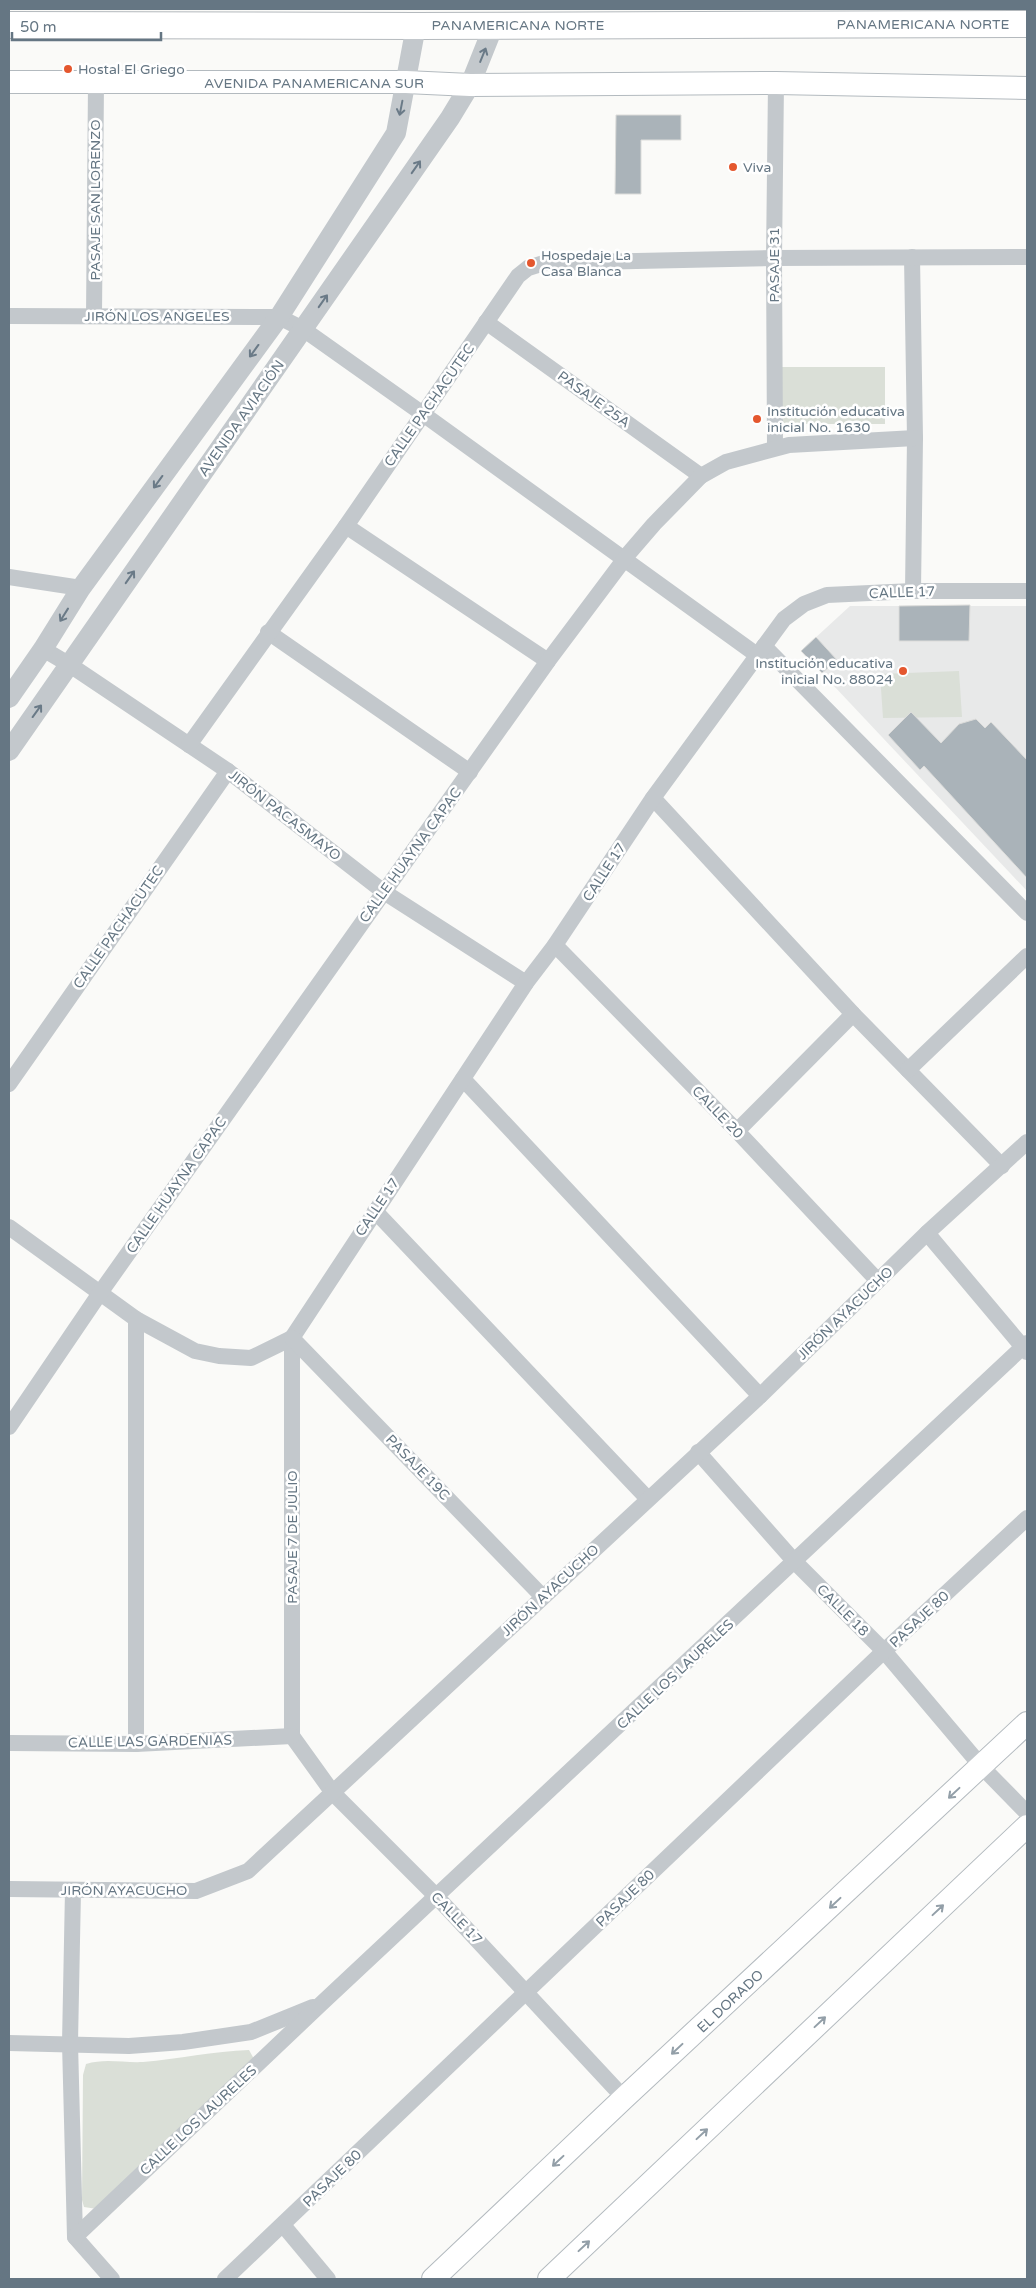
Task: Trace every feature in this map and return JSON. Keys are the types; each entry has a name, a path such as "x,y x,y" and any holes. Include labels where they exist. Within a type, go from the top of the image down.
{"highway":[{"name":"PANAMERICANA NORTE","path":"9,25 112,16 416,26 1027,24"}],"main road":[{"name":"AVENIDA PANAMERICANA SUR","path":"9,82 96,84 406,82 470,85 776,84 1027,88"},
{"name":"EL DORADO","path":"434,2279 624,2098 982,1767 1027,1723"},
{"path":"548,2279 1027,1826"}],"street":[{"name":"AVENIDA AVIACIÓN","path":"9,750 450,118 470,85 494,25"},
{"name":"AVENIDA AVIACIÓN","path":"9,698 43,650 81,588 279,317 396,134 416,26"},
{"name":"PASAJE SAN LORENZO","path":"94,316 96,84"},
{"name":"PASAJE 31","path":"775,447 774,258 776,84"},
{"path":"912,257 915,438 913,591"},
{"name":"CALLE PACHACUTEC","path":"189,745 268,632 346,526 518,276 528,268 544,263 774,258 1027,257"},
{"name":"JIRÓN LOS ANGELES","path":"9,316 279,317 303,329 624,560 761,650 1027,913"},
{"name":"PASAJE 25A","path":"486,322 701,476"},
{"name":"CALLE HUAYNA CAPAC","path":"9,1427 100,1294 548,662 624,560 654,524 701,476 726,462 775,447 789,445 915,438"},
{"path":"346,526 548,662"},
{"path":"9,577 81,588"},
{"name":"CALLE 17","path":"292,1338 526,983 555,945 653,798 784,619 804,604 827,595 913,591 1027,591"},
{"path":"268,632 470,772"},
{"name":"JIRÓN PACASMAYO","path":"43,650 70,665 228,771 384,892 526,983"},
{"name":"CALLE PACHACUTEC","path":"9,1084 228,771"},
{"path":"653,798 853,1014 1002,1166"},
{"name":"CALLE 20","path":"555,945 737,1131 878,1281"},
{"path":"908,1070 1027,956"},
{"path":"737,1131 853,1014"},
{"path":"463,1079 760,1396"},
{"name":"JIRÓN AYACUCHO","path":"9,1889 196,1890 248,1871 760,1396 927,1234 1027,1142"},
{"path":"375,1211 648,1499"},
{"path":"9,1227 136,1319 195,1351 219,1356 251,1358 292,1338"},
{"path":"927,1234 1026,1347"},
{"path":"136,1319 136,1744"},
{"name":"PASAJE 19C","path":"292,1338 543,1597"},
{"name":"PASAJE 7 DE JULIO","path":"292,1338 292,1736"},
{"name":"CALLE LOS LAURELES","path":"75,2237 436,1896 1026,1347"},
{"name":"CALLE 18","path":"698,1452 795,1562 884,1651 982,1767 1027,1813"},
{"name":"PASAJE 80","path":"225,2279 884,1651 1027,1518"},
{"name":"CALLE 17","path":"292,1736 333,1793 436,1896 624,2098"},
{"name":"CALLE LAS GARDENIAS","path":"9,1743 136,1744 292,1736"},
{"path":"73,1890 70,2043 75,2237 112,2279"},
{"name":"CALLE LOS LAURELES","path":"9,2043 70,2043 129,2046 182,2042 251,2032 322,2003"},
{"path":"283,2225 328,2279"}],"shaded area":[{"path":"782,367 885,367 885,424 782,424"},
{"path":"850,606 1027,606 1027,891 801,651"},
{"path":"959,671 962,717 883,718 880,674"},
{"path":"249,2050 254,2059 97,2209 84,2207 82,2200 83,2075 86,2064 107,2061 143,2062"}],"building":[{"path":"616,115 681,115 681,140 641,140 641,194 615,194"},
{"path":"970,605 969,641 899,641 899,606"},
{"path":"816,637 837,660 822,673 801,651"},
{"path":"911,712 941,743 959,724 976,719 985,728 991,722 1027,760 1027,878 924,766 920,770 888,735"}],"place":[{"name":"Hostal El Griego","path":"68,69"},
{"name":"Viva","path":"733,167"},
{"name":"Hospedaje La Casa Blanca","path":"531,263"},
{"name":"Institución educativa inicial No. 1630","path":"757,419"},
{"name":"Institución educativa inicial No. 88024","path":"903,671"}]}
